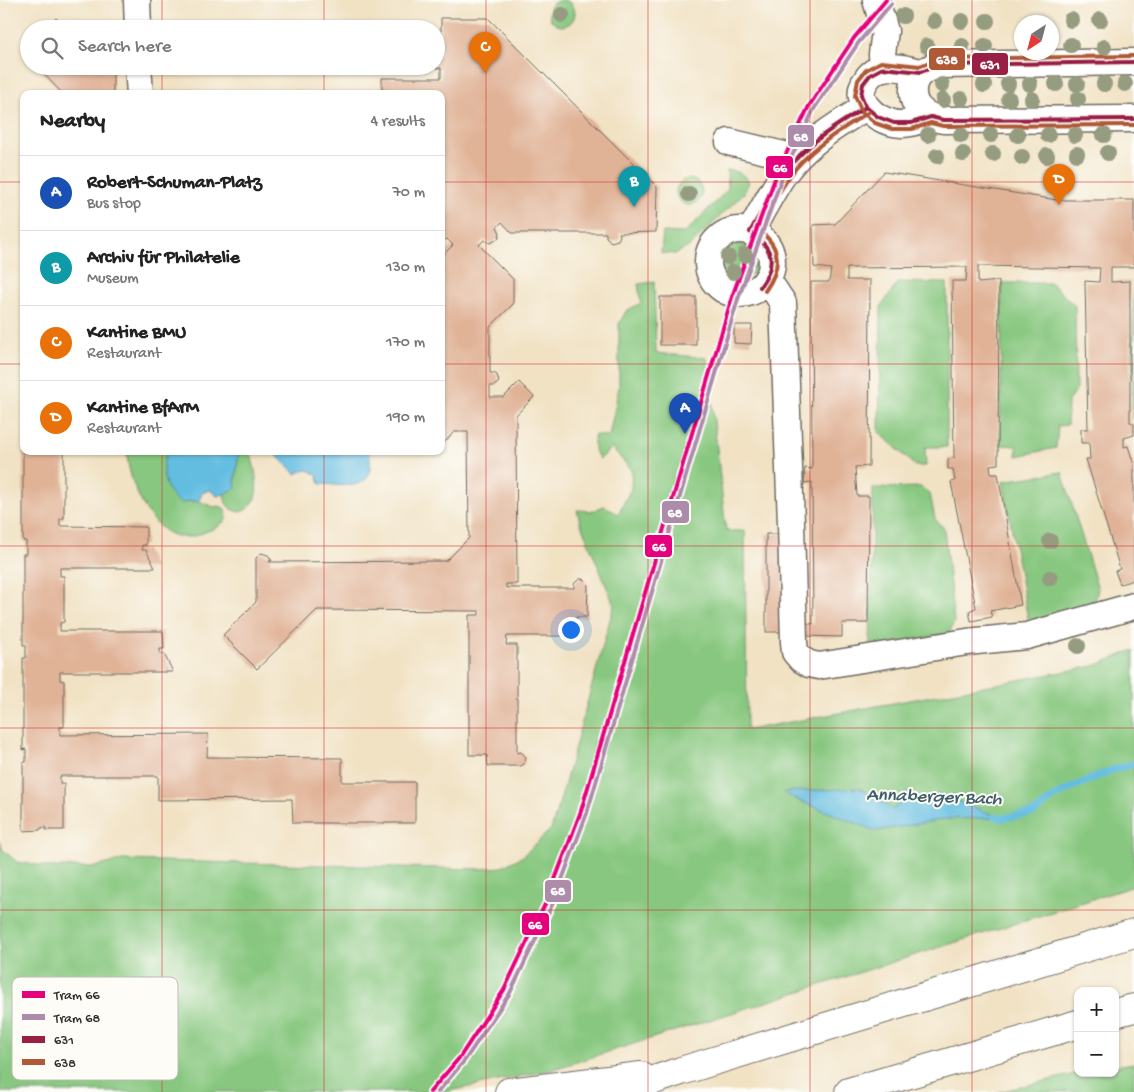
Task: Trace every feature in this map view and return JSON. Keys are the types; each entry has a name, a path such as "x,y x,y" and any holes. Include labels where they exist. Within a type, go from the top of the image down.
{"highway":[{"path":"619,1092 681,1071 1134,932"},
{"path":"1119,1012 1134,1008"},
{"path":"1119,1019 1134,1017"},
{"path":"849,1092 1074,1025"},
{"path":"509,1092 681,1071"}],"street":[{"path":"137,0 138,20"},
{"path":"876,0 885,31 882,68"},
{"path":"930,117 911,124 894,123 878,117 866,107 861,95 863,84 870,74 882,68 922,72 939,65 1134,62"},
{"path":"922,72 913,83 913,96 920,110 930,117 943,120 1134,119"},
{"path":"139,75 140,90"},
{"path":"750,232 783,175 796,158 830,129 866,107"},
{"path":"729,142 796,158"},
{"path":"740,230 750,232 760,237 767,246 771,257 771,268 767,278 760,287 749,292 737,294 726,291 717,285 711,276 708,266 708,255 712,245 719,237 729,232 740,230"},
{"path":"767,278 783,303 791,523 792,626 795,652 801,659 819,666 967,642 1027,636 1134,606"}],"green space":[{"path":"562,0 571,4 575,13 571,22 562,26 553,22 549,13 553,4"},
{"path":"727,170 740,173 747,179 749,182 744,193 690,246 675,254 661,253 663,232 685,233 728,189"},
{"path":"689,179 699,182 702,192 699,202 689,205 679,202 676,192 679,182"},
{"path":"738,244 751,249 756,262 751,275 738,280 725,275 720,262 725,249"},
{"path":"654,282 656,353 707,358 726,531 745,531 747,730 1094,666 1134,650 1134,886 551,1070 445,1092 0,1092 0,842 3,850 17,862 50,867 95,867 122,860 479,869 502,867 523,856 551,829 614,605 580,522 577,510 592,511 604,506 618,514 631,489 632,471 612,448 600,459 594,450 594,435 609,436 619,387 619,324 626,311 641,303 638,284"},
{"path":"898,282 947,283 947,447 925,447 926,466 915,466 879,432 881,307"},
{"path":"1134,282 1134,419 1132,419"},
{"path":"1002,283 1051,283 1075,306 1076,391 1068,401 1067,425 1058,426 1056,448 1017,456 1017,446 1000,445"},
{"path":"127,455 166,455 187,501 199,501 214,507 224,508 227,518 217,527 194,536 182,537 170,534 160,527 142,504 128,463"},
{"path":"238,455 251,455 256,476 256,494 248,508 240,512 228,506 225,500 224,493 235,482"},
{"path":"1062,472 1098,589 1095,602 1085,612 1029,625 1003,481"},
{"path":"921,487 930,494 935,519 944,528 954,622 949,634 870,648 873,488"},
{"path":"1134,1063 1134,1092 999,1092 1074,1074 1074,1077 1119,1077 1119,1065"}],"water":[{"path":"238,455 236,488 217,496 210,490 202,493 199,501 187,501 184,504 175,499 166,485 163,467 166,456"},
{"path":"276,455 369,455 370,457 368,475 364,481 358,484 320,484 317,475 307,470 296,474"},
{"path":"860,788 894,810 906,792 924,802 939,794 1002,818 946,819 876,831 795,799 783,792"}],"building":[{"path":"441,18 488,18 657,187 656,232 619,233 618,240 611,242 606,237 606,233 512,233 502,222 497,227 500,233 498,239 490,243 484,240 479,245 513,279 513,304 490,327 490,373 497,375 499,382 494,386 490,386 490,397 504,397 519,382 534,397 516,415 517,584 506,584 506,588 574,588 574,584 579,579 583,579 588,584 587,617 576,617 576,636 507,636 506,645 517,645 517,753 521,752 526,757 524,764 521,766 488,766 487,755 469,755 469,615 479,615 479,611 317,610 257,669 223,635 256,602 256,558 261,553 268,555 272,561 270,560 269,562 446,561 469,538 468,432 454,432 445,442 445,253 453,245 447,239 445,240 445,90 382,90 382,78 441,78 441,75 445,75 445,20 441,20"},
{"path":"45,75 113,75 113,90 59,90"},
{"path":"884,172 1057,200 1134,200 1134,267 1111,267 1111,282 1130,281 1130,422 1134,424 1134,435 1124,438 1124,447 1128,446 1134,465 1134,580 1120,584 1115,571 1120,569 1086,459 1090,459 1089,443 1081,443 1081,429 1088,429 1085,281 1099,282 1100,268 978,266 978,283 999,281 998,464 990,465 991,474 998,474 1021,605 990,611 992,617 971,621 969,611 976,608 951,482 955,481 953,469 948,469 948,459 954,458 952,281 966,281 967,267 847,268 847,280 870,280 869,466 855,467 857,496 869,496 868,623 842,623 842,637 804,636 804,623 813,624 812,482 804,483 805,468 812,469 811,282 829,282 831,269 814,267 813,225 835,224"},
{"path":"660,297 696,297 696,345 660,345"},
{"path":"734,325 752,325 751,344 734,343"},
{"path":"23,455 64,455 64,518 60,519 60,526 146,527 146,545 142,545 142,550 146,550 155,568 60,568 60,576 64,576 64,622 60,623 60,631 163,631 164,649 160,649 160,654 164,654 173,672 60,672 60,680 64,681 64,727 60,727 60,735 208,734 207,757 342,758 342,782 415,782 415,823 293,823 292,799 158,800 158,776 60,776 60,784 64,784 64,830 46,830 46,827 40,830 23,831 23,762 26,762 26,749 23,750 23,658 26,658 26,645 23,645 23,554 26,554 26,541 23,541"},
{"path":"766,534 783,534 783,632 766,632"}],"waterway":[{"name":"Annaberger Bach","path":"995,817 1002,818 1034,813 1053,798 1071,788 1112,770 1134,764"}],"tram line":[{"name":"66","path":"430,1092 460,1057 504,990 548,898 581,811 732,297 777,173 809,106 854,38 886,0"},
{"name":"68","path":"438,1092 465,1060 510,993 554,901 587,813 738,299 783,175 814,109 859,42 891,4"}],"transit line":[{"name":"638","path":"1134,56 939,59 920,66 881,62 866,70 858,80 855,96 862,112 875,123 892,129 912,129 931,123 943,126 1134,125"},
{"name":"631","path":"1134,62 939,65 921,72 883,68 870,75 863,84 861,95 866,107 878,117 894,123 911,123 931,117 943,120 1134,119"},
{"name":"631","path":"760,287 769,271 770,257 764,244 750,232 774,189 791,164 810,145 866,107"},
{"name":"638","path":"765,291 774,275 777,259 772,244 758,230 785,182 796,168 821,144 869,112"}],"place":[{"name":"Kantine BMU","path":"485,73"},
{"name":"Kantine BfArM","path":"1059,205"},
{"name":"Archiv für Philatelie","path":"634,207"},
{"name":"Robert-Schuman-Platz","path":"685,434"}]}
